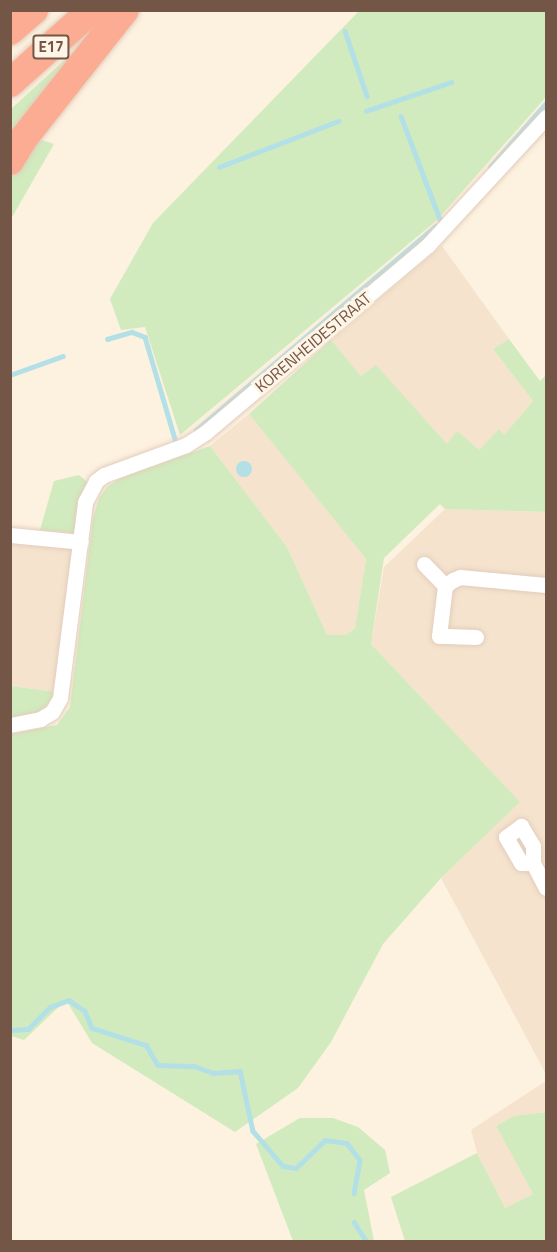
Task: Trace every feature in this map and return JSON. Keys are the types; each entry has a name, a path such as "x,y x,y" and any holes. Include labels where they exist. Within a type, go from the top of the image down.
{"highway":[{"name":"E17","path":"10,31 34,10"},
{"name":"E17","path":"10,83 92,10"},
{"path":"10,161 23,139 126,10"}],"street":[{"name":"KORENHEIDESTRAAT","path":"10,725 47,715 60,698 86,502 96,482 104,475 186,445 206,432 428,245 546,117"},
{"path":"10,535 81,542"},
{"path":"424,564 445,586"},
{"path":"445,586 460,577 546,585"},
{"path":"445,586 439,636 476,637"},
{"path":"533,863 546,888"}],"shaded area":[{"path":"442,246 509,339 493,349 533,401 504,435 499,430 479,450 447,444 376,366 361,376 331,340"},
{"path":"249,414 366,559 355,628 346,635 327,635 287,547 210,446"},
{"path":"445,509 546,512 546,1074 441,878 519,802 371,644 384,567"},
{"path":"40,530 74,533 57,692 11,686 11,532"},
{"path":"546,1081 546,1112 514,1116 496,1126 533,1194 505,1208 477,1153 471,1130"}],"green space":[{"path":"359,11 546,11 546,97 437,220 180,435 145,327 121,330 110,299 153,223"},
{"path":"97,30 11,143 11,109"},
{"path":"35,138 54,144 11,219 11,178"},
{"path":"509,339 540,381 546,375 546,512 445,509 440,504 384,558 371,644 520,802 441,878 383,944 331,1042 298,1088 235,1132 92,1043 66,1000 24,1040 11,1036 11,734 57,725 70,707 93,518 99,498 107,487 121,478 210,446 287,547 327,635 346,635 355,628 366,559 249,414 331,340 361,376 376,365 447,444 457,431 479,450 499,429 504,435 533,401 493,349"},
{"path":"79,475 87,482 74,533 40,530 54,481"},
{"path":"11,686 57,692 38,716 11,720"},
{"path":"546,1112 546,1241 405,1241 391,1197 477,1153 505,1208 533,1194 496,1126 514,1116"},
{"path":"300,1118 333,1118 358,1127 385,1150 390,1173 364,1190 374,1241 293,1241 256,1144"}],"water":[{"path":"244,461 252,469 244,477 236,469"}],"waterway":[{"path":"345,31 367,96"},
{"path":"366,111 451,82"},
{"path":"490,167 546,103"},
{"path":"401,116 441,222"},
{"path":"219,167 338,121"},
{"path":"196,430 436,226"},
{"path":"107,339 132,332 145,337 176,442"},
{"path":"10,375 63,356"},
{"path":"10,1030 28,1029 50,1007 69,1000 85,1011 92,1028 146,1045 158,1065 194,1066 213,1073 240,1071 253,1131 283,1166 296,1168 325,1140 347,1143 360,1160 354,1193"},
{"path":"354,1222 367,1242"}]}
